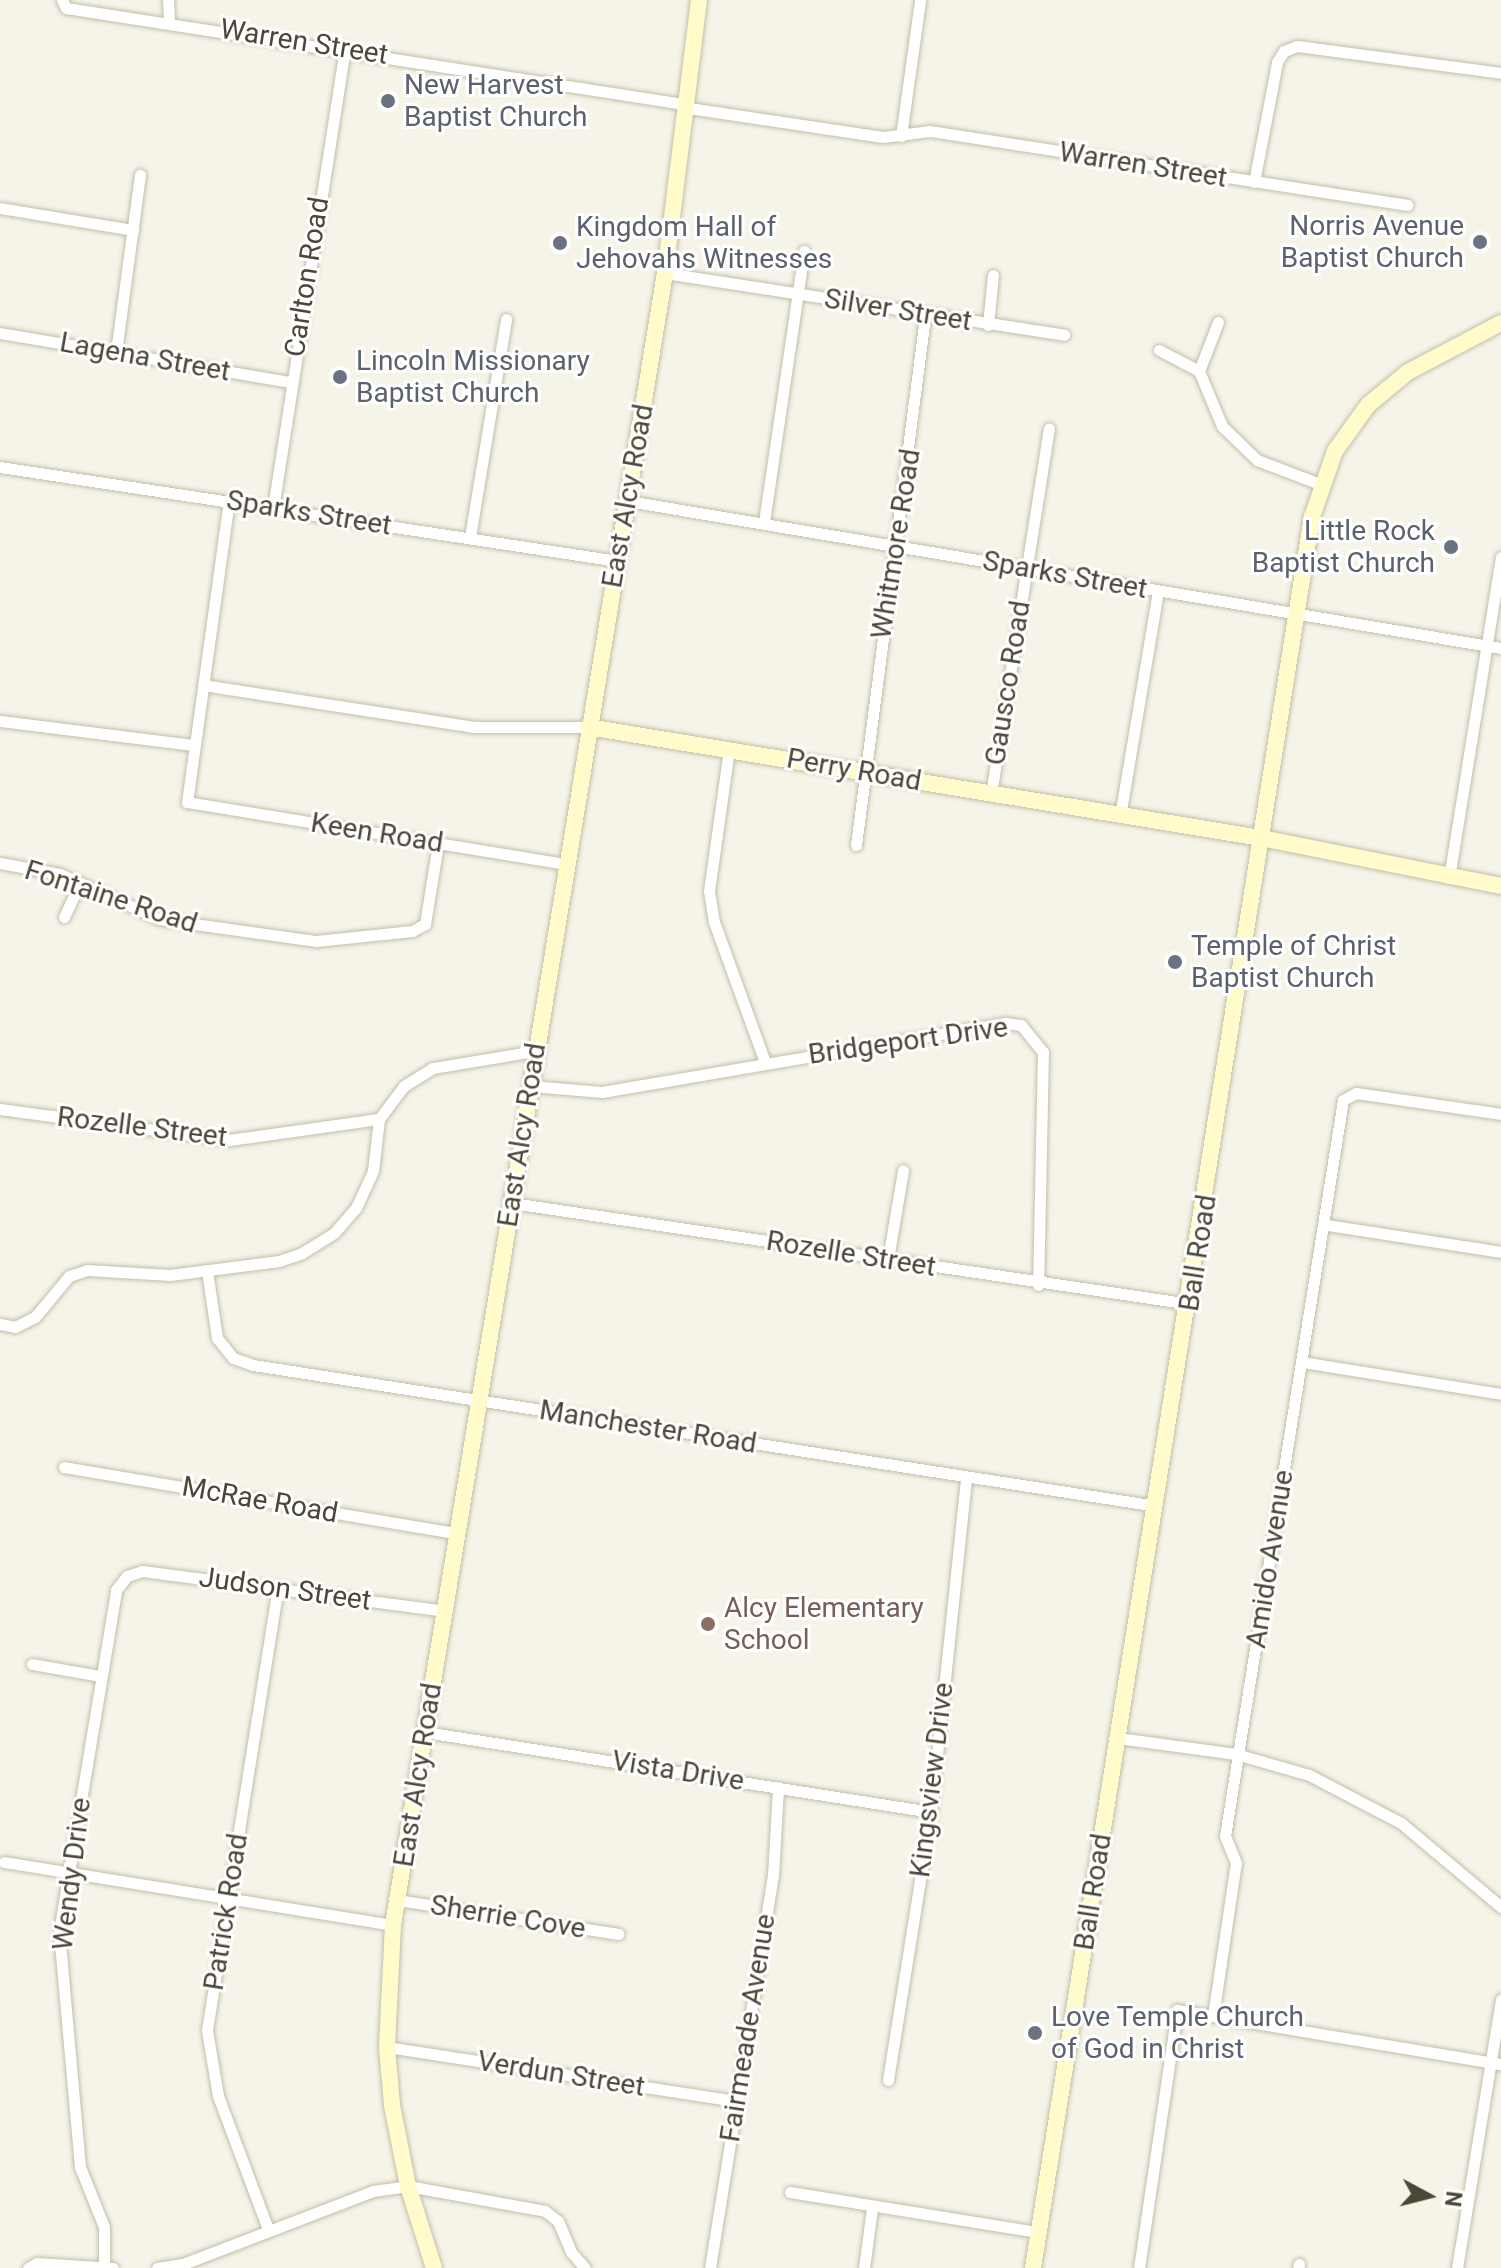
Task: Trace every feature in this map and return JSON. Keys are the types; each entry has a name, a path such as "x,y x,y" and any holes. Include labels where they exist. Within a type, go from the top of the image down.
{"street":[{"path":"168,0 169,22"},
{"name":"East Alcy Road","path":"434,2268 408,2186 387,2047 393,1925 665,273 682,106 699,0"},
{"path":"901,136 920,0"},
{"name":"Warren Street","path":"64,4 682,106 901,136 930,131 1254,182 1277,62 1284,51 1297,46 1501,73"},
{"name":"Carlton Road","path":"273,508 290,382 345,48"},
{"path":"116,352 140,175"},
{"path":"1254,182 1407,205"},
{"path":"0,208 133,230"},
{"path":"764,522 801,294 804,251"},
{"name":"Silver Street","path":"665,273 925,317 1064,335"},
{"name":"Silver Street","path":"988,325 993,275"},
{"name":"Whitmore Road","path":"856,845 863,770 925,317"},
{"path":"470,537 506,319"},
{"path":"1199,371 1218,322"},
{"name":"Ball Road","path":"1033,2268 1190,1304 1296,614 1320,484 1335,451 1368,405 1408,372 1501,323"},
{"name":"Lagena Street","path":"0,333 290,382"},
{"path":"1159,350 1199,371 1222,426 1238,446 1257,460 1320,484"},
{"name":"Gausco Road","path":"991,794 1049,429"},
{"name":"Sparks Street","path":"0,467 618,561"},
{"path":"0,721 192,745 229,500"},
{"name":"Sparks Street","path":"628,501 1501,648"},
{"path":"1449,878 1501,557"},
{"path":"1120,816 1158,591"},
{"name":"Perry Road","path":"203,685 473,727 588,727 1261,838 1501,886"},
{"name":"Keen Road","path":"192,745 187,802 567,864"},
{"path":"729,749 709,891 714,922 765,1062"},
{"name":"Fontaine Road","path":"0,863 80,883 159,919 218,931 316,941 412,931 425,924 438,844"},
{"path":"64,917 80,883"},
{"name":"Bridgeport Drive","path":"531,1086 602,1092 1006,1023 1028,1031 1043,1052 1038,1285"},
{"path":"0,1324 15,1327 35,1317 69,1276 87,1270 207,1271 279,1261 334,1233 356,1208 373,1171 379,1119 389,1099 433,1068 535,1051"},
{"name":"Amido Avenue","path":"1213,2016 1236,1863 1225,1836 1236,1754 1327,1225 1343,1100 1356,1093 1501,1114"},
{"name":"Rozelle Street","path":"0,1109 229,1140 379,1119"},
{"path":"888,1259 903,1170"},
{"name":"Rozelle Street","path":"512,1203 888,1259 1038,1285 1190,1304"},
{"path":"1327,1225 1501,1252"},
{"name":"Manchester Road","path":"207,1271 217,1338 233,1358 966,1479 1156,1506"},
{"path":"1302,1362 1501,1394"},
{"name":"McRae Road","path":"64,1467 456,1533"},
{"name":"Kingsview Drive","path":"888,2080 931,1812 966,1479"},
{"name":"Judson Street","path":"127,1576 142,1571 444,1611"},
{"name":"Wendy Drive","path":"104,2268 104,2227 80,2167 61,1982 59,1932 116,1590 127,1576"},
{"name":"Patrick Road","path":"268,2229 218,2096 210,2063 207,2030 278,1587"},
{"path":"32,1664 100,1676"},
{"name":"Vista Drive","path":"425,1732 931,1812"},
{"path":"1118,1738 1236,1754 1309,1775 1380,1810 1501,1907"},
{"name":"Fairmeade Avenue","path":"710,2268 773,1875 778,1787"},
{"path":"4,1862 393,1925"},
{"name":"Sherrie Cove","path":"397,1900 618,1934"},
{"path":"1457,2268 1495,2064 1501,2000"},
{"path":"1139,2268 1177,2010 1495,2064"},
{"name":"Verdun Street","path":"387,2047 735,2101"},
{"path":"157,2268 183,2264 373,2191 408,2186 545,2211 558,2221 571,2252 585,2268"},
{"path":"790,2192 872,2208 1038,2232"},
{"path":"864,2268 872,2208"},
{"path":"28,2268 37,2263 113,2268"}],"place":[{"name":"New Harvest Baptist Church","path":"388,101"},
{"name":"Norris Avenue Baptist Church","path":"1480,242"},
{"name":"Kingdom Hall of Jehovahs Witnesses","path":"560,243"},
{"name":"Lincoln Missionary Baptist Church","path":"340,377"},
{"name":"Little Rock Baptist Church","path":"1451,547"},
{"name":"Temple of Christ Baptist Church","path":"1175,962"},
{"name":"Alcy Elementary School","path":"708,1624"},
{"name":"Love Temple Church of God in Christ","path":"1035,2033"}]}
